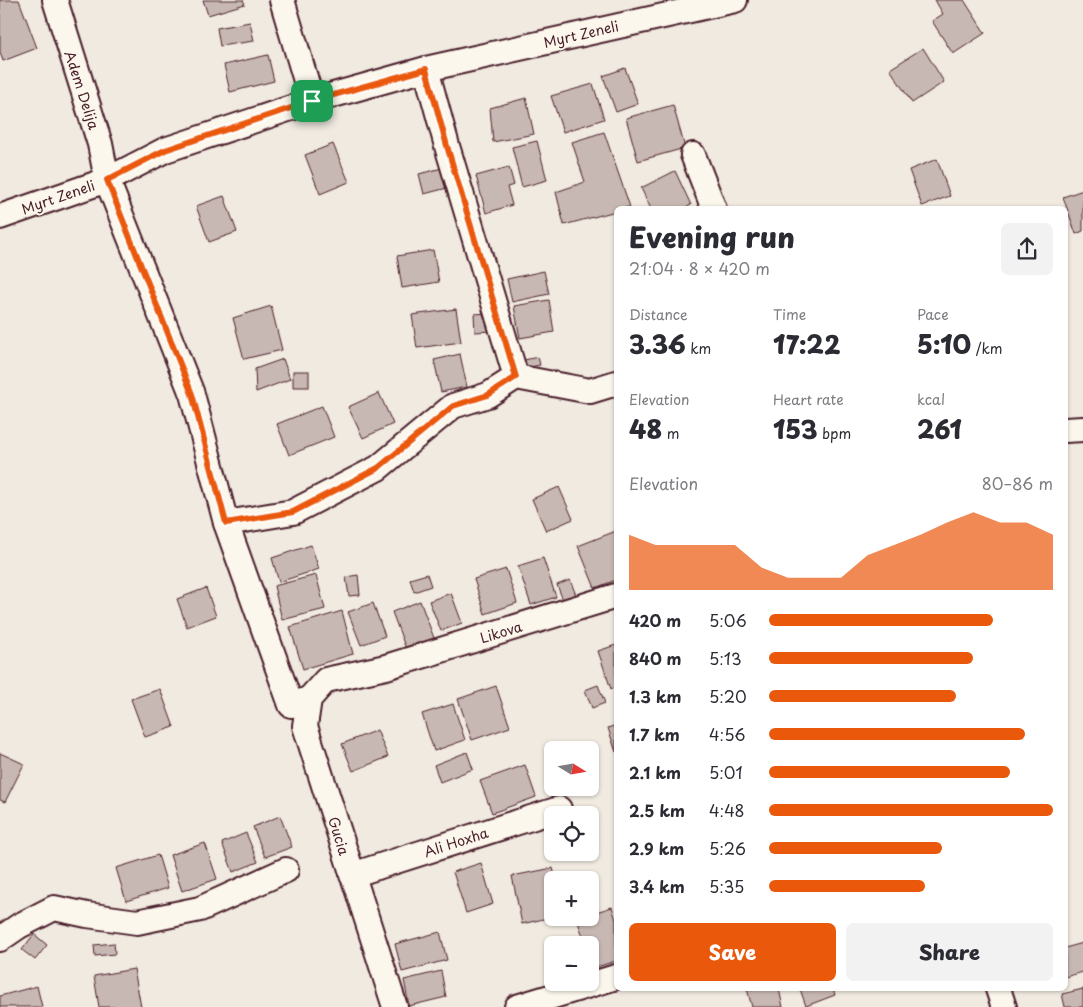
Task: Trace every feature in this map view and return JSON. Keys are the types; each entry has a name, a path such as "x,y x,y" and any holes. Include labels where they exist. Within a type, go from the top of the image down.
{"street":[{"name":"Adem Delija","path":"55,0 100,144 107,180 192,394 226,523 291,705 309,699"},
{"path":"282,0 312,101"},
{"name":"Myrt Zeneli","path":"0,217 107,180 165,150 312,101 426,69 735,0"},
{"path":"426,69 516,377"},
{"path":"693,155 713,206"},
{"path":"226,523 293,512 378,468 453,406 488,395 516,377 590,392 614,383"},
{"path":"1068,430 1083,429"},
{"name":"Likova","path":"309,699 326,680 386,667 614,597"},
{"name":"Gucia","path":"309,699 305,726 395,1007"},
{"name":"Ali Hoxha","path":"352,875 544,814"},
{"path":"0,939 19,926 54,908 137,922 200,909 286,870"},
{"path":"517,1007 614,978"},
{"path":"999,991 1004,1007"}],"building":[{"path":"0,0 19,0 37,48 3,61 0,52"},
{"path":"203,0 243,0 245,4 208,15"},
{"path":"935,0 964,0 985,33 953,54 932,21 943,14"},
{"path":"250,22 254,41 220,46 217,28"},
{"path":"923,48 944,82 912,103 890,69"},
{"path":"268,55 274,81 230,92 224,65"},
{"path":"625,68 638,104 616,112 603,76"},
{"path":"593,84 604,119 563,132 551,96"},
{"path":"526,98 534,134 493,142 490,108"},
{"path":"673,105 685,148 638,161 626,118"},
{"path":"604,132 630,206 614,206 614,212 564,225 556,192 585,182 572,142"},
{"path":"537,141 547,180 522,187 512,147"},
{"path":"333,144 349,182 320,194 305,155"},
{"path":"937,159 950,196 922,206 909,170"},
{"path":"446,167 451,187 424,194 419,174"},
{"path":"509,167 514,185 507,187 512,205 486,213 476,176"},
{"path":"675,171 691,205 650,206 641,188"},
{"path":"1083,190 1083,231 1076,234 1068,206 1066,206 1063,197"},
{"path":"224,196 237,232 209,242 196,206"},
{"path":"433,250 439,282 402,288 397,256"},
{"path":"544,271 549,294 512,302 507,279"},
{"path":"549,300 554,332 520,338 514,306"},
{"path":"271,306 282,350 244,359 233,318"},
{"path":"456,309 461,342 417,348 412,315"},
{"path":"490,313 491,331 475,332 474,314"},
{"path":"460,354 467,387 441,392 434,360"},
{"path":"538,357 540,365 525,368 524,360"},
{"path":"283,359 290,379 256,392 255,369"},
{"path":"293,371 309,371 309,387 293,387"},
{"path":"379,393 393,424 363,438 348,407"},
{"path":"322,406 334,437 289,455 277,424"},
{"path":"559,487 573,519 546,531 532,499"},
{"path":"614,532 614,581 595,588 578,546"},
{"path":"311,545 319,569 279,582 272,558"},
{"path":"543,558 556,597 531,605 518,566"},
{"path":"506,569 517,603 485,614 474,579"},
{"path":"427,574 431,586 414,592 410,579"},
{"path":"316,575 325,609 282,620 274,586"},
{"path":"358,575 360,595 349,596 346,577"},
{"path":"570,580 576,595 563,600 557,585"},
{"path":"206,588 216,616 187,627 177,599"},
{"path":"451,593 462,623 441,631 429,601"},
{"path":"420,601 434,638 406,649 392,612"},
{"path":"373,603 385,636 361,645 348,612"},
{"path":"342,611 353,654 303,669 290,627"},
{"path":"614,646 614,688 611,689 598,651"},
{"path":"598,685 605,703 592,708 585,690"},
{"path":"496,686 510,727 472,740 458,699"},
{"path":"160,689 174,727 145,737 131,699"},
{"path":"453,704 465,740 434,751 422,714"},
{"path":"614,726 614,746 608,728"},
{"path":"377,730 388,757 353,771 342,744"},
{"path":"467,752 473,769 440,782 434,765"},
{"path":"0,753 24,764 5,802 0,800"},
{"path":"525,765 536,797 492,813 480,781"},
{"path":"280,816 292,847 265,857 253,827"},
{"path":"246,833 258,862 233,872 222,843"},
{"path":"205,843 217,879 182,891 170,855"},
{"path":"158,855 168,888 126,901 116,868"},
{"path":"481,863 493,904 466,913 453,872"},
{"path":"553,868 554,871 544,871 544,919 522,924 512,876"},
{"path":"612,907 614,914 614,962 599,966 599,936 583,936 579,926 599,926 599,911"},
{"path":"440,932 447,960 402,972 395,944"},
{"path":"34,934 47,945 35,960 22,950"},
{"path":"114,943 115,954 95,956 94,945"},
{"path":"1083,943 1083,972 1068,976 1068,947"},
{"path":"134,969 141,1007 99,1007 94,976"},
{"path":"441,971 446,997 409,1006 404,980"},
{"path":"37,986 42,1007 0,1007 0,996"},
{"path":"1083,989 1083,1007 1065,1007 1062,994"},
{"path":"748,991 779,991 783,1007 752,1007"},
{"path":"801,991 834,991 835,995 806,1006"}],"route":[{"path":"426,69 516,377 488,395 453,406 378,468 293,512 226,523 192,394 107,180 165,150 312,101 426,69"}]}
